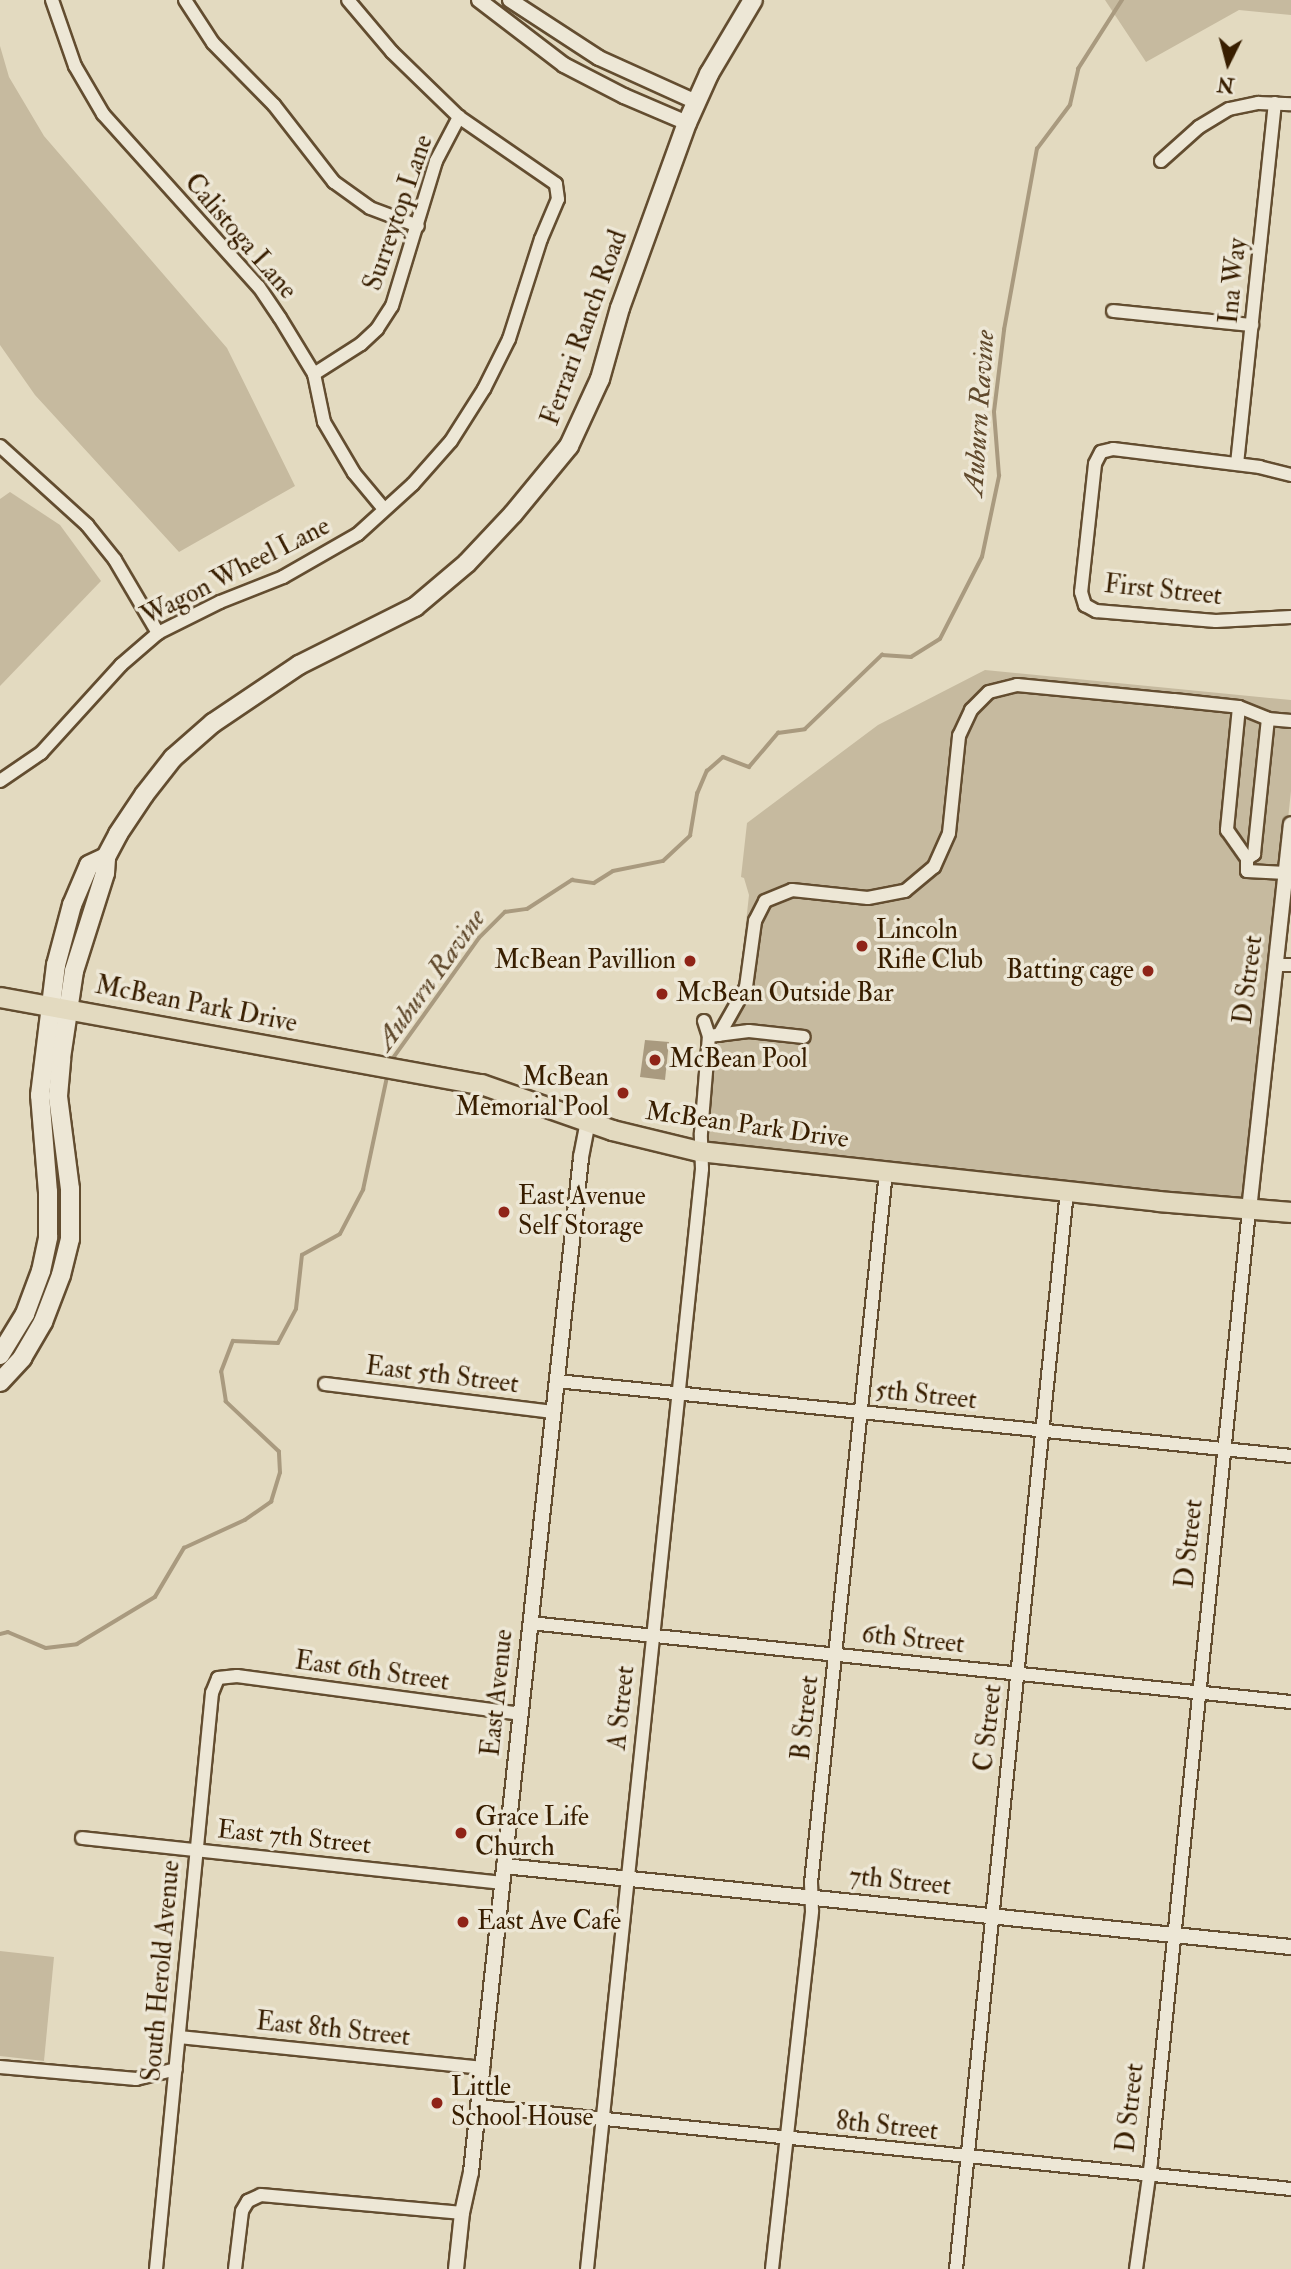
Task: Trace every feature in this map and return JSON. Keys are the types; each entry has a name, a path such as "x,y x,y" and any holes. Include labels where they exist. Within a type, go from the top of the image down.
{"main road":[{"name":"Ferrari Ranch Road","path":"0,1354 25,1314 41,1271 48,1237 48,1192 40,1095 59,1007 74,971 105,873 106,857 144,795 173,758 214,723 273,681 415,607 467,564 513,514 569,446 600,379 620,308 687,123 715,63 753,0"},
{"name":"McBean Park Drive","path":"0,997 481,1084 588,1122 701,1151 1249,1210 1291,1212"},
{"name":"Ferrari Ranch Road","path":"0,1382 22,1358 43,1322 61,1275 70,1238 70,1189 58,1096 59,1007"}],"street":[{"name":"Calistoga Lane","path":"52,0 75,65 103,114 258,288 314,374 324,422 354,472 384,509"},
{"path":"185,0 213,43 274,105 334,182 370,208 418,226"},
{"name":"Wagon Wheel Lane","path":"0,780 40,753 121,665 158,633 220,602 284,578 358,534 413,484 451,441 484,389 509,339 541,239 558,199 555,184 459,117 392,52 348,0"},
{"path":"479,0 564,65 624,96 687,123"},
{"path":"510,0 599,58 696,102"},
{"name":"Ina Way","path":"1237,464 1275,103"},
{"path":"1161,161 1199,127 1222,113 1243,105 1291,104"},
{"name":"Surreytop Lane","path":"314,374 345,356 377,329 392,306 436,162 459,117"},
{"path":"1113,311 1252,325"},
{"path":"0,446 87,525 115,561 158,633"},
{"name":"First Street","path":"1291,475 1237,464 1113,449 1101,452 1095,464 1081,592 1085,605 1096,611 1216,621 1291,617"},
{"path":"714,1036 746,987 755,921 765,901 792,890 869,898 905,891 934,867 949,833 959,736 971,709 989,692 1017,685 1239,707 1268,719 1291,721"},
{"path":"1239,707 1227,830 1247,859 1247,871 1286,873"},
{"path":"1247,859 1254,854 1268,719"},
{"name":"D Street","path":"1136,2269 1174,1935 1249,1210 1284,965 1286,873 1291,824"},
{"path":"704,1021 714,1036"},
{"path":"714,1036 748,1031 804,1037"},
{"name":"A Street","path":"587,2269 714,1036"},
{"name":"East Avenue","path":"456,2269 461,2213 471,2172 483,2068 581,1157 588,1122"},
{"name":"B Street","path":"772,2269 887,1172"},
{"name":"C Street","path":"956,2269 1067,1191"},
{"name":"5th Street","path":"557,1381 1291,1456"},
{"name":"East 5th Street","path":"325,1384 553,1412"},
{"name":"6th Street","path":"530,1623 1291,1702"},
{"name":"East 6th Street","path":"218,1678 237,1676 521,1714"},
{"name":"South Herold Avenue","path":"156,2269 212,1693 218,1678"},
{"name":"East 7th Street","path":"82,1838 502,1883"},
{"name":"7th Street","path":"504,1866 1291,1947"},
{"name":"East 8th Street","path":"179,2037 483,2068"},
{"path":"0,2067 136,2079 176,2069"},
{"name":"8th Street","path":"478,2106 1291,2189"},
{"path":"235,2269 242,2211 248,2201 261,2195 461,2213"}],"shaded area":[{"path":"1105,0 1291,0 1291,15 1239,10 1146,62"},
{"path":"0,46 9,77 44,136 227,348 295,486 179,552 35,395 0,345"},
{"path":"10,492 60,525 101,581 0,686 0,499"},
{"path":"985,670 1291,700 1291,791 1247,1203 700,1145 709,1033 739,985 749,895 744,878 741,877 747,823 878,725"},
{"name":"McBean Pool","path":"645,1040 669,1042 665,1080 640,1077"},
{"path":"0,1951 54,1957 44,2061 0,2056"}],"waterway":[{"name":"Auburn Ravine","path":"391,1061 479,938 505,912 527,909 572,880 594,883 613,871 663,861 690,836 697,794 707,771 723,757 749,767 778,733 805,729 882,655 911,657 940,639 982,557 999,476 994,412 1004,330 1037,149 1070,105 1078,69 1122,0"},
{"name":"Auburn Ravine","path":"0,1634 8,1632 46,1648 77,1644 155,1597 184,1548 245,1520 271,1502 280,1473 279,1452 226,1402 221,1372 233,1341 278,1343 296,1309 302,1255 340,1234 363,1190 388,1072"}],"place":[{"name":"Lincoln Rifle Club","path":"862,946"},
{"name":"McBean Pavillion","path":"690,961"},
{"name":"Batting cage","path":"1148,971"},
{"name":"McBean Outside Bar","path":"662,994"},
{"name":"McBean Pool","path":"655,1060"},
{"name":"McBean Memorial Pool","path":"623,1093"},
{"name":"East Avenue Self Storage","path":"504,1212"},
{"name":"Grace Life Church","path":"461,1833"},
{"name":"East Ave Cafe","path":"463,1922"},
{"name":"Little School House","path":"437,2103"}]}
